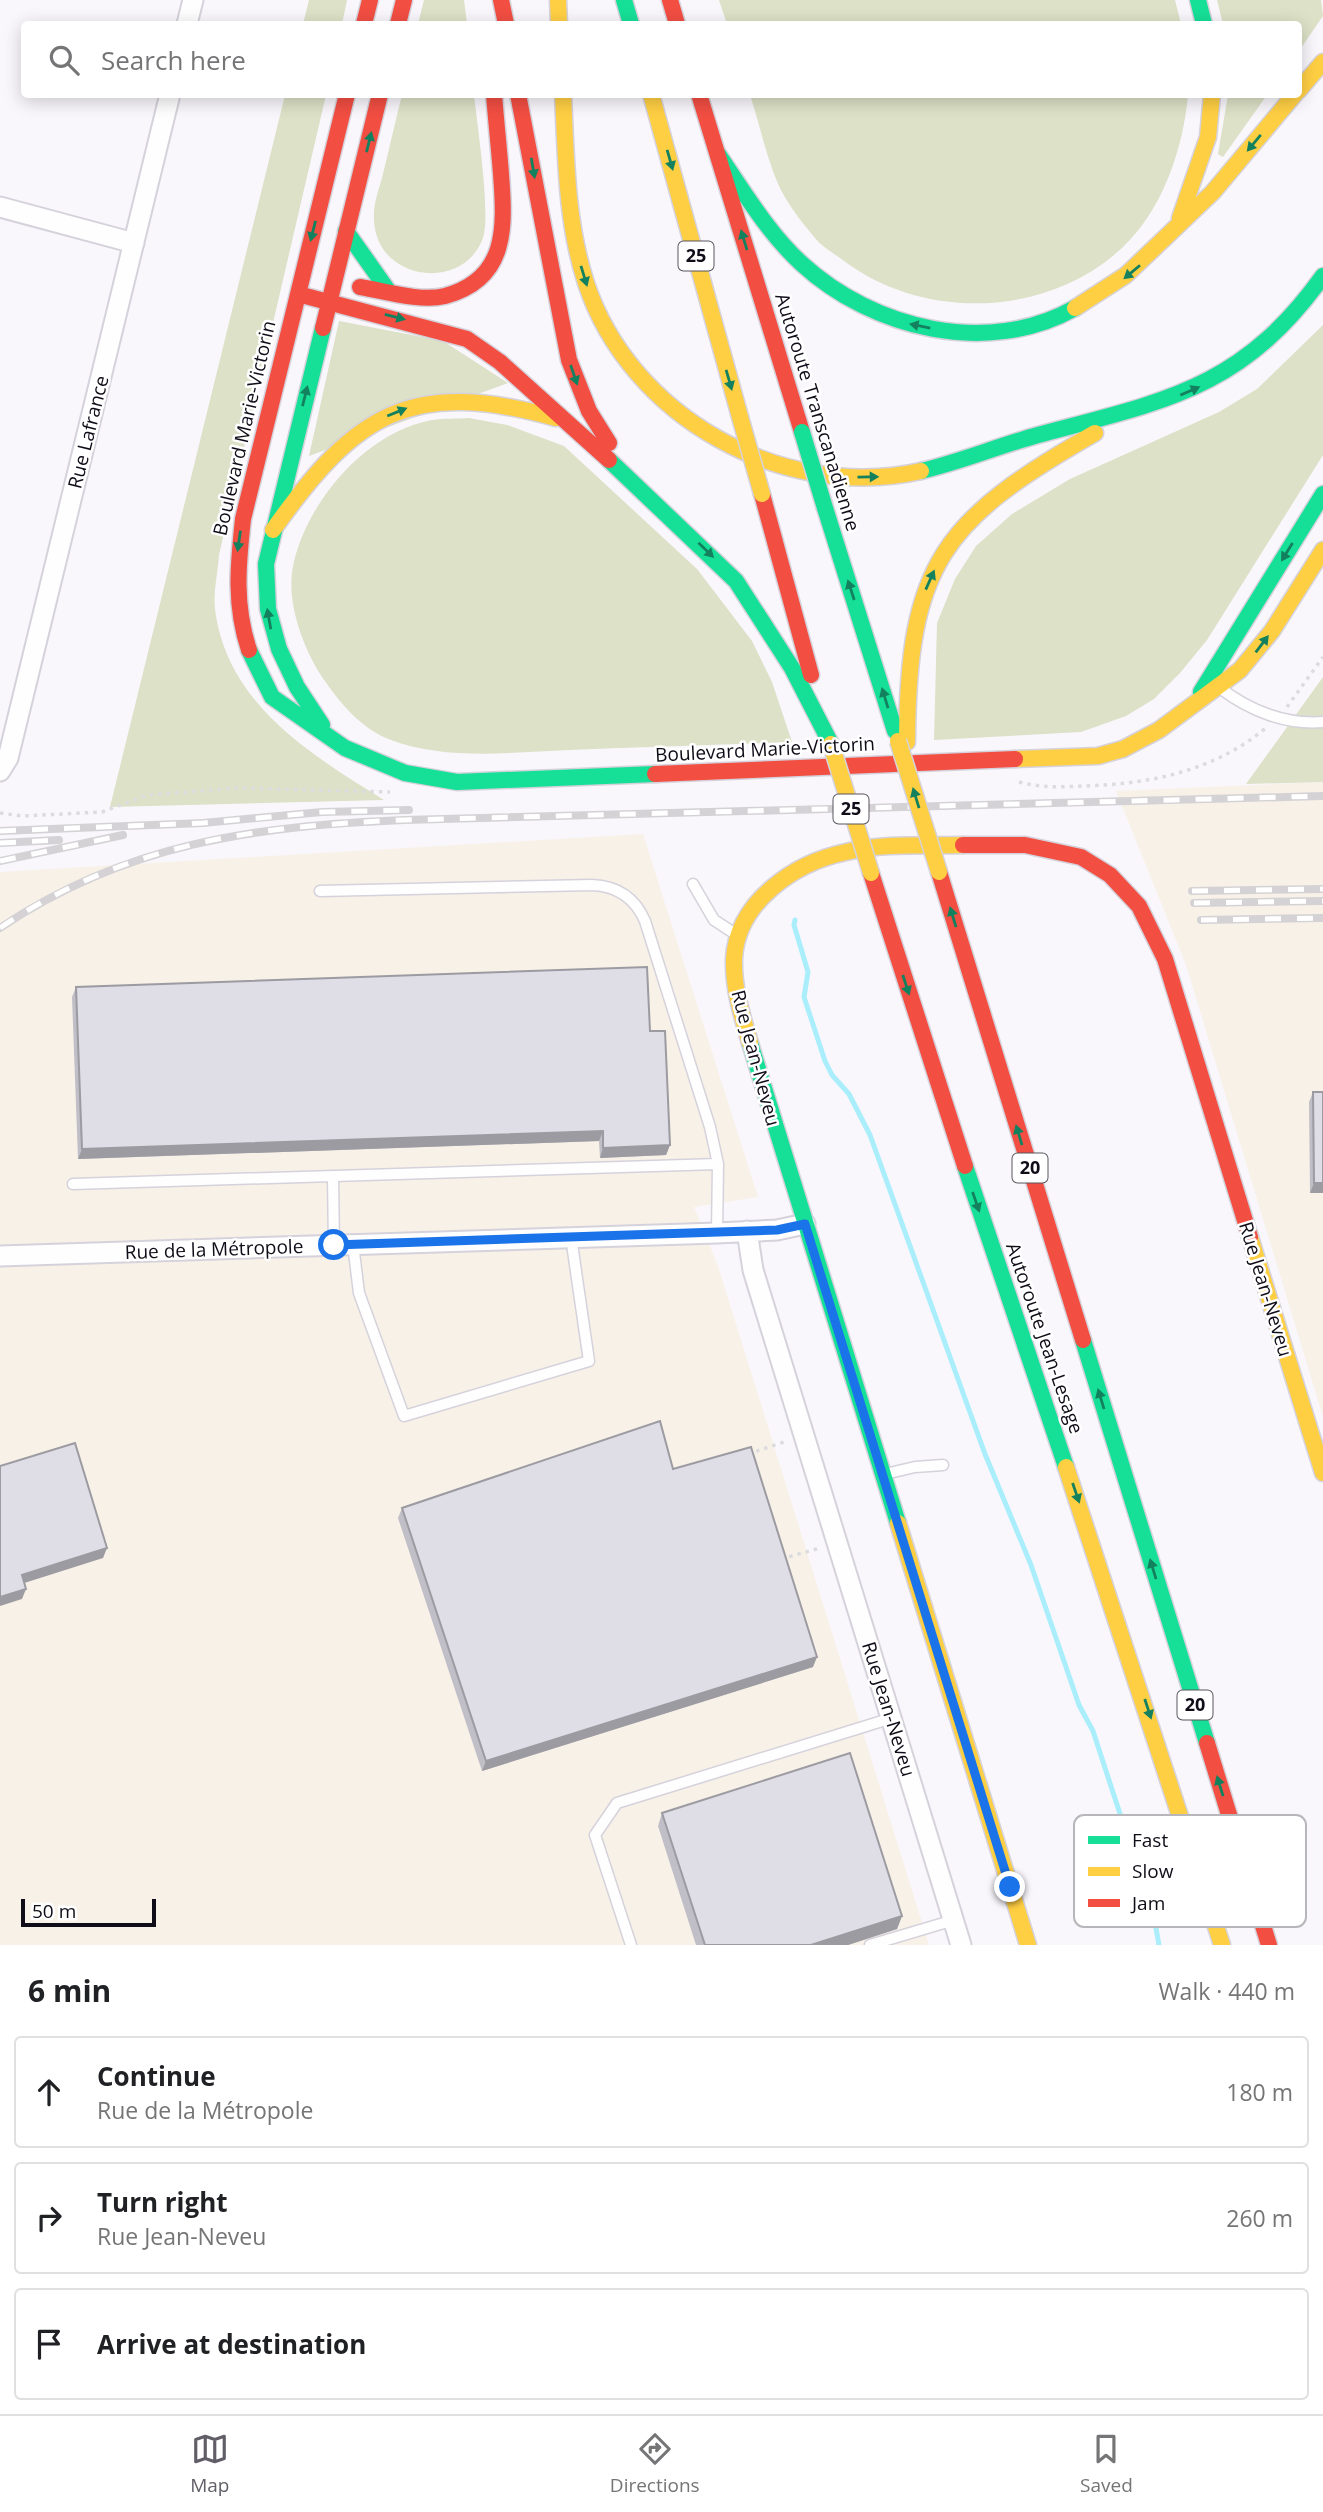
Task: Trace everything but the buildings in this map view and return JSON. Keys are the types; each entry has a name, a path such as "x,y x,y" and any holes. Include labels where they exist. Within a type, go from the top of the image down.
{"main road":[{"path":"365,21 370,0"},
{"path":"399,21 404,0"},
{"path":"492,0 492,21"},
{"path":"501,0 505,21"},
{"path":"558,0 559,21"},
{"path":"624,0 630,21"},
{"path":"670,0 676,21"},
{"path":"1198,0 1203,21"},
{"path":"1302,87 1323,62"},
{"name":"Boulevard Marie-Victorin","path":"346,98 241,530 237,594 245,641 272,697 332,739 382,766 443,781 661,776 821,765 1083,758 1134,744 1165,726 1194,703 1213,683 1323,494"},
{"name":"Boulevard Marie-Victorin","path":"332,739 287,673 272,637 265,592 273,530 379,98"},
{"path":"303,272 367,288 427,297 453,294 478,280 496,258 504,234 505,214 494,98"},
{"path":"519,98 558,314 575,379 589,411 616,454 656,503"},
{"path":"563,98 573,232 593,303 619,352 640,379 665,404 712,438 758,460 788,470 841,477 881,476 917,471 1125,414 1208,383 1246,361 1297,314 1323,276"},
{"name":"25","path":"652,98 831,744"},
{"name":"Autoroute Transcanadienne","path":"700,98 825,508 903,742"},
{"path":"1179,222 1208,137 1212,98"},
{"path":"718,154 788,250 831,288 883,316 954,332 1013,329 1073,311 1135,270 1179,222 1212,192 1293,98"},
{"path":"346,231 387,289"},
{"path":"298,294 415,322 467,339 500,362 570,423 724,568 747,596 792,668 831,744"},
{"path":"273,530 336,450 366,428 402,410 436,400 473,399 512,405 570,423"},
{"path":"903,742 907,672 913,630 927,584 950,544 978,510 1004,488 1125,414"},
{"name":"Boulevard Marie-Victorin","path":"1213,683 1240,670 1265,641 1323,550"},
{"name":"Autoroute Jean-Lesage","path":"903,742 908,771 1229,1815"},
{"name":"Autoroute Jean-Lesage","path":"831,744 961,1159 1145,1699 1181,1815"},
{"name":"Rue Jean-Neveu","path":"1028,1945 741,1014 734,971 739,936 755,906 779,882 816,860 849,851 992,844 1042,847 1086,860 1125,888 1148,918 1165,959 1323,1474"},
{"name":"Autoroute Jean-Lesage","path":"1216,1927 1222,1945"},
{"name":"Autoroute Jean-Lesage","path":"1263,1927 1269,1945"}],"street":[{"path":"188,21 193,0"},
{"name":"Rue Lafrance","path":"1,770 8,758 169,98"},
{"path":"0,207 134,243"},
{"name":"Rue de la Métropole","path":"0,1256 718,1233 777,1230 805,1224"},
{"name":"Rue Jean-Neveu","path":"747,1231 753,1270 961,1945"}],"lane":[{"path":"1213,683 1243,704 1277,717 1304,723 1323,722"},
{"path":"693,884 714,920 739,936"},
{"path":"320,891 592,885 623,893 634,902 645,921 710,1127 718,1164 718,1233"},
{"path":"72,1184 718,1164"},
{"path":"334,1177 343,1245 404,1416 590,1361 571,1237"},
{"path":"883,1475 915,1466 943,1465"},
{"path":"631,1945 595,1835 617,1803 892,1718"},
{"path":"870,1945 954,1920"}],"path":[{"path":"1284,711 1323,657"},
{"path":"0,813 22,816 102,812 148,795 213,789 284,788 402,792"},
{"path":"746,1454 787,1441"},
{"path":"779,1559 820,1548"}],"shaded area":[{"path":"1323,782 1323,1417 1186,965 1116,791"},
{"path":"643,834 758,1197 694,1207 718,1266 929,1945 0,1945 0,872"}],"green space":[{"path":"309,0 347,0 343,21 304,21"},
{"path":"424,0 464,0 467,21 419,21"},
{"path":"719,0 1175,0 1180,21 726,21"},
{"path":"1217,0 1321,0 1323,16 1302,47 1302,21 1222,21"},
{"path":"284,98 325,98 219,555 215,609 223,643 236,672 254,699 276,723 301,744 384,800 110,807"},
{"path":"401,98 474,98 485,226 483,238 472,256 457,267 439,273 420,272 402,266 387,254 377,237 375,205"},
{"path":"751,98 1188,98 1181,136 1169,177 1137,232 1123,247 1093,270 1059,288 1023,298 985,303 948,302 911,294 876,281 844,261 810,233 781,190"},
{"path":"1227,98 1265,98 1223,157 1218,154"},
{"path":"339,321 443,341 508,383 309,456"},
{"path":"1323,325 1323,455 1207,640 1180,673 1154,699 1126,716 1081,732 934,740 937,623 955,579 976,546 1012,514 1070,479 1219,412 1257,389"},
{"path":"469,418 507,425 564,446 697,569 752,641 772,682 792,742 457,753 412,747 391,740 370,729 352,714 322,677 308,652 298,624 291,580 300,542 325,495 362,455 407,427 432,420"},
{"path":"1323,677 1323,782 1246,784"}],"waterway":[{"path":"795,920 794,925 808,972 804,997 825,1061 832,1075 849,1094 870,1135 985,1454 1031,1565 1079,1705 1093,1731 1120,1815"},
{"path":"1156,1927 1159,1945"}],"railway":[{"path":"0,928 47,899 95,876 144,858 194,844 296,827 404,820 1323,796"},
{"path":"0,831 203,823 322,812 409,810"},
{"path":"0,861 123,835"},
{"path":"0,843 59,840"},
{"path":"1192,891 1323,889"},
{"path":"1194,903 1323,901"},
{"path":"1201,920 1323,918"}],"traffic: fast":[{"path":"624,0 630,21"},
{"path":"1198,0 1203,21"},
{"path":"718,154 757,212 790,252 831,287 862,305 932,329 969,333 1006,331 1041,323 1075,308"},
{"path":"346,231 387,289"},
{"path":"921,471 1023,439 1125,412 1198,385 1231,367 1262,344 1293,314 1323,276"},
{"path":"322,725 297,687 279,649 268,609 266,564 323,328"},
{"path":"802,432 825,508"},
{"path":"609,460 736,581 792,668 831,744"},
{"path":"1201,692 1323,494"},
{"path":"825,508 895,731"},
{"path":"249,650 272,697 345,748 405,773 457,782 655,774"},
{"path":"750,1043 898,1523"},
{"path":"965,1166 1066,1467"},
{"path":"1083,1340 1207,1743"}],"traffic: slow":[{"path":"558,0 559,21"},
{"path":"1302,86 1323,62"},
{"path":"563,98 568,189 579,260 607,331 638,373 675,410 718,439 766,460 817,474 869,477 921,471"},
{"path":"652,98 740,417"},
{"path":"1180,218 1208,137 1212,98"},
{"path":"1075,308 1126,275 1213,192 1292,98"},
{"path":"273,530 332,457 361,432 392,415 425,405 463,402 506,406 556,418"},
{"path":"740,417 762,494"},
{"path":"907,742 909,681 915,630 927,589 944,553 969,522 1002,493 1043,464 1095,433"},
{"path":"1015,759 1098,756 1123,749 1159,730 1240,670 1272,631 1323,550"},
{"path":"898,741 939,872"},
{"path":"831,744 871,873"},
{"path":"750,1043 741,1012 734,959 745,920 772,888 807,865 846,852 889,846 963,845"},
{"path":"1250,1237 1323,1473"},
{"path":"1066,1467 1180,1815"},
{"path":"898,1523 1028,1945"},
{"path":"1216,1927 1222,1945"}],"traffic: jam":[{"path":"365,21 370,0"},
{"path":"399,21 404,0"},
{"path":"501,0 505,21"},
{"path":"670,0 676,21"},
{"path":"249,650 239,601 243,519 346,98"},
{"path":"323,328 379,98"},
{"path":"360,287 435,298 466,288 481,277 491,264 498,248 503,213 494,98"},
{"path":"519,98 569,360 589,411 609,443"},
{"path":"700,98 802,432"},
{"path":"298,294 467,339 500,362 609,460"},
{"path":"762,494 811,675"},
{"path":"655,774 1015,759"},
{"path":"963,845 1025,845 1081,857 1110,875 1139,906 1165,959 1250,1237"},
{"path":"939,872 1083,1340"},
{"path":"871,873 965,1166"},
{"path":"1207,1743 1229,1815"},
{"path":"1263,1927 1269,1945"}],"route":[{"path":"334,1245 777,1230 805,1224 1010,1887"}]}
